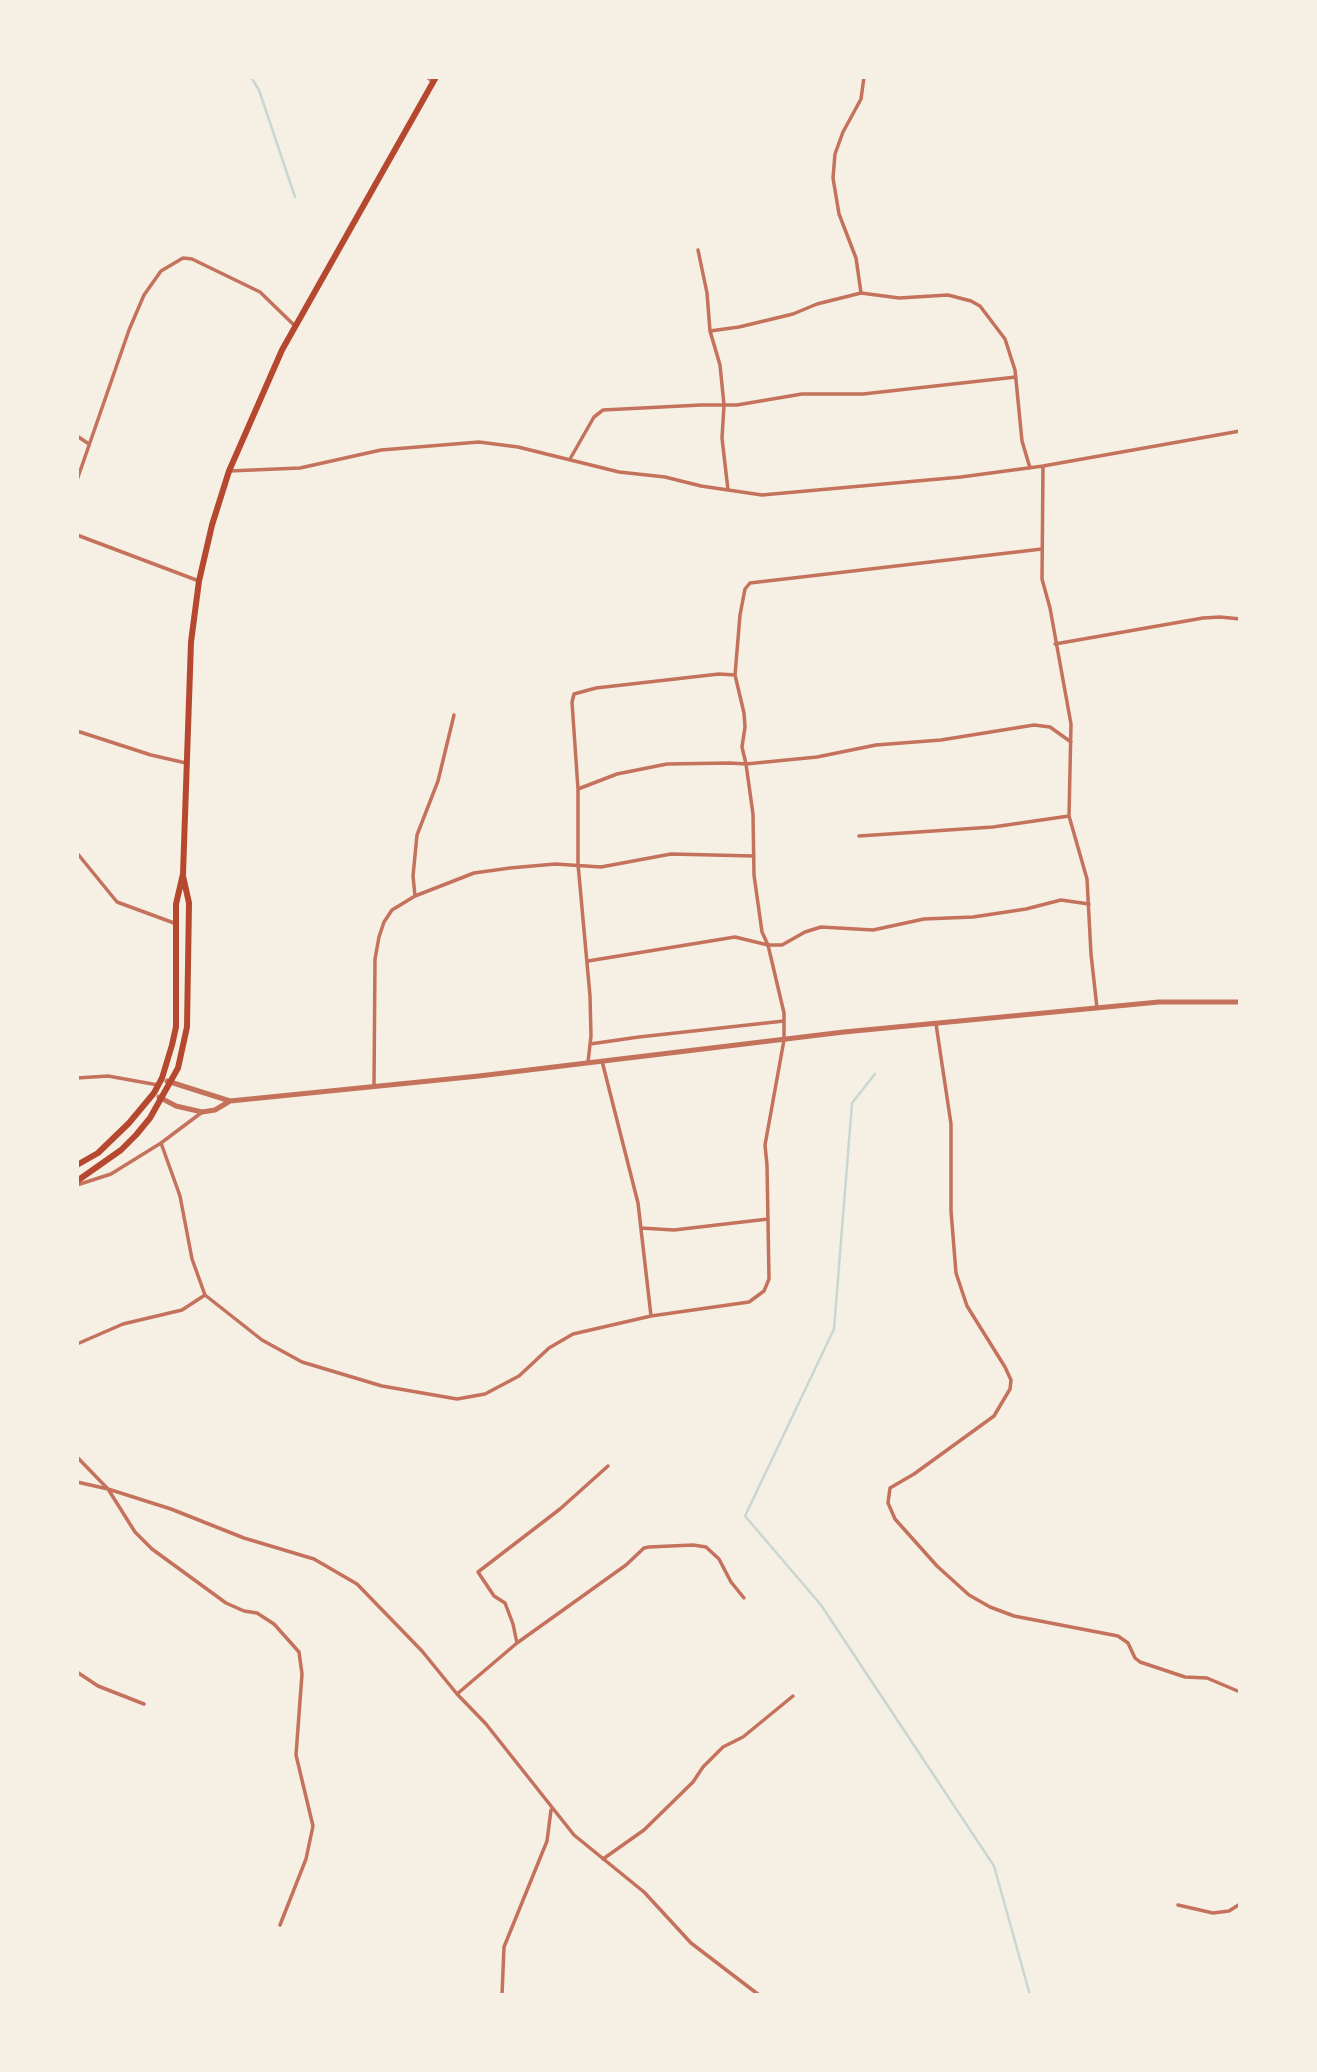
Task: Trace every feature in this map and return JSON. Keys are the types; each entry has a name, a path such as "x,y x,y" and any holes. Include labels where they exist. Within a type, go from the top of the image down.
{"main road":[{"path":"77,1165 98,1153 114,1139 154,1093 162,1078 176,1027 176,904 183,874 191,642 199,581 212,525 229,471 282,350 432,79"},
{"path":"77,1183 121,1150 150,1118 178,1068 187,1027 189,903 183,874"}],"street":[{"path":"861,293 856,258 839,214 834,178 838,146 861,99 864,77"},
{"path":"698,250 707,293 710,331 718,354 724,405 722,438 729,490"},
{"path":"77,480 144,295 164,268 183,258 192,258 260,292 296,326"},
{"path":"710,331 793,314 817,304 861,293 899,298 948,295 971,301 980,306 1005,339 1016,377 1022,441 1030,468"},
{"path":"570,459 594,417 603,410 724,405 769,401 802,394 863,394 1016,377"},
{"path":"229,471 300,468 381,450 466,442 495,443 620,472 769,494 961,477 1030,468 1240,431"},
{"path":"77,436 89,444"},
{"path":"1043,466 1042,579 1050,608 1070,723 1069,816 1087,879 1097,1008"},
{"path":"78,533 199,581"},
{"path":"162,1143 180,1196 192,1259 205,1295 262,1340 302,1362 399,1390 457,1398 485,1394 519,1376 549,1348 573,1334 651,1316 739,1305 759,1297 769,1279 765,1145 784,1040 784,1021 768,945 762,932 752,814 742,747 744,713 734,675 745,589 750,583 1042,549"},
{"path":"1055,643 1203,618 1240,619"},
{"path":"588,1062 590,996 578,864 578,789 572,702 574,694 597,688 719,674 734,675"},
{"path":"415,896 412,876 417,835 438,781 454,715"},
{"path":"578,789 617,774 667,764 746,764 817,757 876,745 941,740 1034,725 1050,727 1070,742"},
{"path":"77,732 186,763"},
{"path":"859,836 993,827 1069,816"},
{"path":"77,853 117,902 176,924"},
{"path":"374,1087 375,959 379,937 392,910 415,896 474,873 555,864 601,867 671,854 754,856"},
{"path":"587,961 735,937 768,945 782,945 805,932 821,927 873,930 924,919 973,917 1026,909 1061,900 1076,900 1089,904"},
{"path":"154,1093 189,1111 202,1112 215,1110 230,1101 936,1023 1159,1002 1240,1002"},
{"path":"590,1044 784,1021"},
{"path":"936,1023 951,1124 951,1211 956,1273 967,1307 1011,1380 1010,1389 994,1416 914,1475 890,1488 888,1503 895,1519 937,1566 969,1595 990,1607 1014,1616 1118,1636 1128,1643 1140,1662 1185,1676 1207,1678 1240,1692"},
{"path":"602,1061 638,1203 651,1316"},
{"path":"77,1078 108,1076 158,1085"},
{"path":"162,1078 170,1084 230,1101"},
{"path":"77,1183 111,1174 162,1143 202,1112"},
{"path":"640,1228 674,1230 768,1219"},
{"path":"77,1344 123,1324 182,1310 205,1295"},
{"path":"77,1457 108,1489 135,1532 152,1549 235,1609 257,1613 274,1623 299,1652 302,1674 296,1755 313,1826 306,1859 279,1925"},
{"path":"517,1643 505,1603 494,1596 478,1572 560,1509 608,1466"},
{"path":"77,1482 171,1509 244,1538 314,1559 351,1579 414,1643 457,1695 494,1733 574,1835 657,1904 691,1943 759,1995"},
{"path":"457,1695 517,1643 615,1573 644,1548 693,1545 706,1547 719,1559 731,1582 744,1598"},
{"path":"77,1672 98,1686 144,1704"},
{"path":"603,1859 643,1830 694,1782 703,1767 723,1747 743,1737 793,1696"},
{"path":"502,1995 504,1947 547,1841 551,1808"},
{"path":"1178,1905 1213,1913 1229,1911 1240,1904"}],"waterway":[{"path":"251,77 259,90 295,197"},
{"path":"875,1074 852,1103 834,1329 745,1516 821,1605 994,1866 1030,1995"}]}
